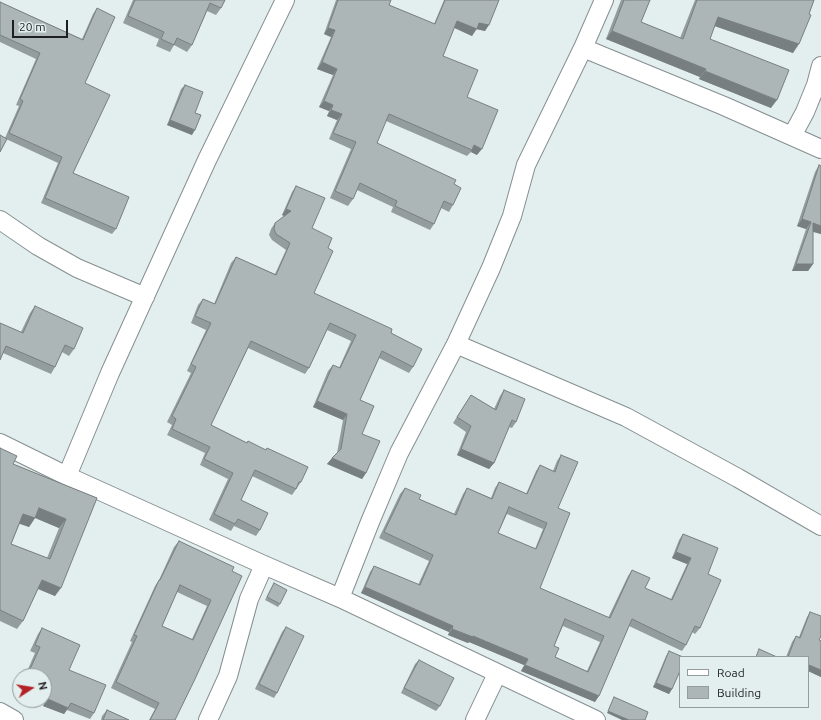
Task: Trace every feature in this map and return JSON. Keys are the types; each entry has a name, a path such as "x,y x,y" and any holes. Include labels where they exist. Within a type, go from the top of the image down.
{"street":[{"path":"67,476 110,373 207,160 285,0"},
{"path":"340,598 399,453 456,344 491,268 512,216 526,165 583,48 604,0"},
{"path":"583,48 724,106 821,149"},
{"path":"792,136 805,112 816,85 821,66"},
{"path":"0,220 38,246 76,268 145,297"},
{"path":"456,344 626,417 738,478 821,526"},
{"path":"0,443 67,476 340,598 596,720"},
{"path":"208,720 228,676 249,599 264,565"},
{"path":"476,720 497,674"},
{"path":"0,712 14,720"}],"building":[{"path":"135,0 225,0 221,8 210,3 192,45 177,38 174,45 161,39 164,32 128,16"},
{"path":"338,0 391,0 389,5 435,24 445,0 499,0 489,25 479,23 477,29 457,21 443,56 478,70 467,97 498,110 482,149 474,145 472,150 389,114 377,143 456,180 454,184 461,188 453,205 444,201 434,224 395,206 397,201 360,183 353,199 335,191 356,142 333,133 342,114 331,110 333,105 324,101 337,69 322,62 335,30 328,28"},
{"path":"624,0 650,0 641,22 683,39 697,0 814,0 809,14 811,15 799,44 718,17 710,39 789,70 777,100 705,71 706,69 612,31"},
{"path":"0,2 83,40 97,8 115,17 85,83 110,95 73,173 129,197 116,229 45,198 62,157 9,133 23,101 20,99 40,53 0,35"},
{"path":"185,85 203,92 195,113 201,115 195,130 170,120"},
{"path":"0,135 7,139 0,152"},
{"path":"819,165 821,166 821,226 813,223 813,264 796,264 811,222 802,219"},
{"path":"296,186 325,198 312,228 332,238 328,248 333,251 314,293 392,329 391,333 422,349 413,367 382,351 360,400 374,406 362,434 380,441 366,473 332,458 341,449 347,414 317,401 333,365 340,368 356,335 330,323 309,368 251,341 211,425 247,443 248,441 266,450 267,448 308,467 296,489 255,470 241,500 268,513 260,530 238,519 235,524 214,514 233,473 204,459 210,447 172,429 176,419 172,416 196,367 191,364 211,323 195,316 203,299 215,304 236,257 276,275 290,243 276,234 274,229 275,223 291,211 286,209"},
{"path":"35,306 83,328 74,349 65,345 55,367 6,346 0,360 0,323 23,333"},
{"path":"504,390 525,399 516,422 512,420 494,463 461,449 471,426 457,417 471,395 496,410"},
{"path":"0,448 17,456 13,464 97,498 61,588 42,580 23,621 0,610","holes":["39,508 66,519 50,559 11,544 23,514 35,518"]},
{"path":"561,455 578,462 558,508 570,513 540,588 610,618 632,570 650,578 645,588 672,600 691,558 676,552 683,534 718,548 708,574 721,580 700,628 695,626 686,645 632,619 599,696 525,665 528,659 452,629 453,626 365,587 374,566 420,585 433,555 384,532 405,488 421,495 419,499 456,515 467,488 492,499 499,482 527,494 540,465 555,472","holes":["509,507 547,523 536,549 498,533","565,619 604,636 588,672 555,657 559,648 554,646"]},
{"path":"179,541 234,567 232,571 242,576 175,720 150,720 159,703 116,682 137,636 134,635","holes":["180,585 211,600 193,640 162,626"]},
{"path":"274,583 287,590 280,604 267,597"},
{"path":"810,612 821,616 821,636 819,640 821,641 821,670 809,665 809,656 788,656 796,636 800,638"},
{"path":"286,627 304,636 277,693 259,684"},
{"path":"42,628 80,645 69,670 106,685 94,713 71,703 68,708 52,701 52,668 31,668 40,647 35,645"},
{"path":"759,649 775,656 756,656"},
{"path":"669,651 681,656 679,656 679,673 672,689 656,683"},
{"path":"419,660 454,678 440,706 404,688"},
{"path":"614,697 648,712 645,720 629,720 608,711"},
{"path":"107,710 129,720 103,720"}]}
